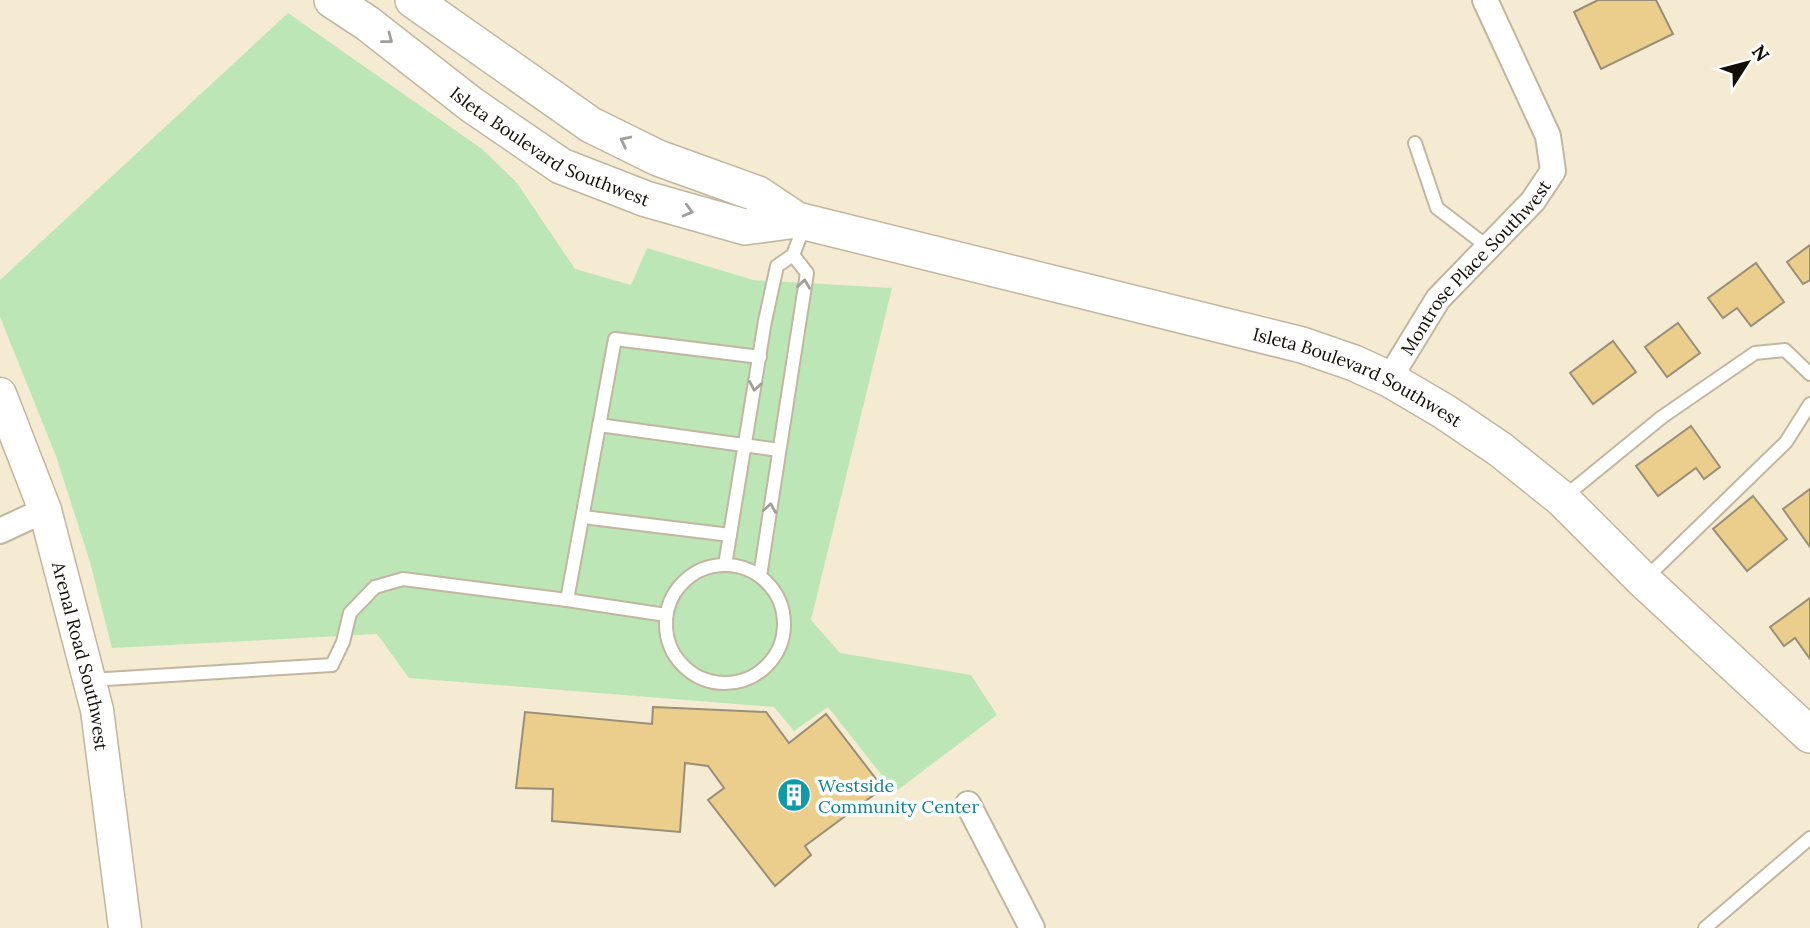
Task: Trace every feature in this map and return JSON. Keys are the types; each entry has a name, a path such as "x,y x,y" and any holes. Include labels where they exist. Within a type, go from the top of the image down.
{"main road":[{"name":"Isleta Boulevard Southwest","path":"332,0 561,166 646,199 745,227 801,221"},
{"name":"Isleta Boulevard Southwest","path":"413,0 591,125 658,158 758,194 801,221 1302,345 1354,363 1389,379 1446,412 1501,450 1562,499 1643,580 1810,735"}],"street":[{"name":"Montrose Place Southwest","path":"1389,379 1438,299 1533,201 1553,171 1548,136 1485,0"},
{"name":"Arenal Road Southwest","path":"0,394 45,510 97,710 125,928"},
{"path":"0,531 45,510"},
{"path":"968,804 1032,928"}],"lane":[{"path":"1415,143 1437,208 1488,247"},
{"path":"725,565 765,321 777,266 793,255 801,221"},
{"path":"760,576 807,273 793,255"},
{"path":"567,600 615,339 760,357"},
{"path":"1562,499 1662,417 1755,353 1785,350 1810,374"},
{"path":"1643,580 1786,442 1810,404"},
{"path":"600,425 779,450"},
{"path":"583,517 730,535"},
{"path":"725,565 739,566 760,576 772,587 782,604 785,624 782,643 773,660 758,674 741,682 721,684 702,679 686,668 673,653 667,635 666,615 672,596 684,581 700,570 725,565"},
{"path":"89,680 332,665 343,642 350,613 375,587 402,579 666,615"},
{"path":"1705,928 1810,838"}],"green space":[{"path":"288,13 482,149 517,183 575,269 631,285 647,248 753,280 892,288 811,620 840,653 971,675 997,715 895,792 828,707 794,731 774,707 409,678 377,634 112,648 90,562 56,456 0,317 0,280"}],"building":[{"path":"1598,0 1656,0 1673,34 1601,69 1574,12"},
{"path":"1810,245 1810,280 1803,284 1787,262"},
{"path":"1756,263 1784,302 1751,326 1737,308 1723,318 1708,298"},
{"path":"1678,323 1700,353 1667,377 1645,347"},
{"path":"1613,341 1636,372 1593,404 1570,373"},
{"path":"1691,426 1720,467 1704,479 1696,468 1658,496 1636,466"},
{"path":"1810,489 1810,547 1783,509"},
{"path":"1753,496 1787,539 1747,571 1713,529"},
{"path":"1810,598 1810,659 1795,638 1784,646 1770,627"},
{"name":"Westside Community Center","path":"653,707 766,712 789,743 826,714 883,788 805,846 811,855 775,886 708,800 724,788 708,766 685,763 680,832 552,821 553,789 516,788 525,712 652,724"}],"place":[{"name":"Westside Community Center","path":"794,795"}]}
